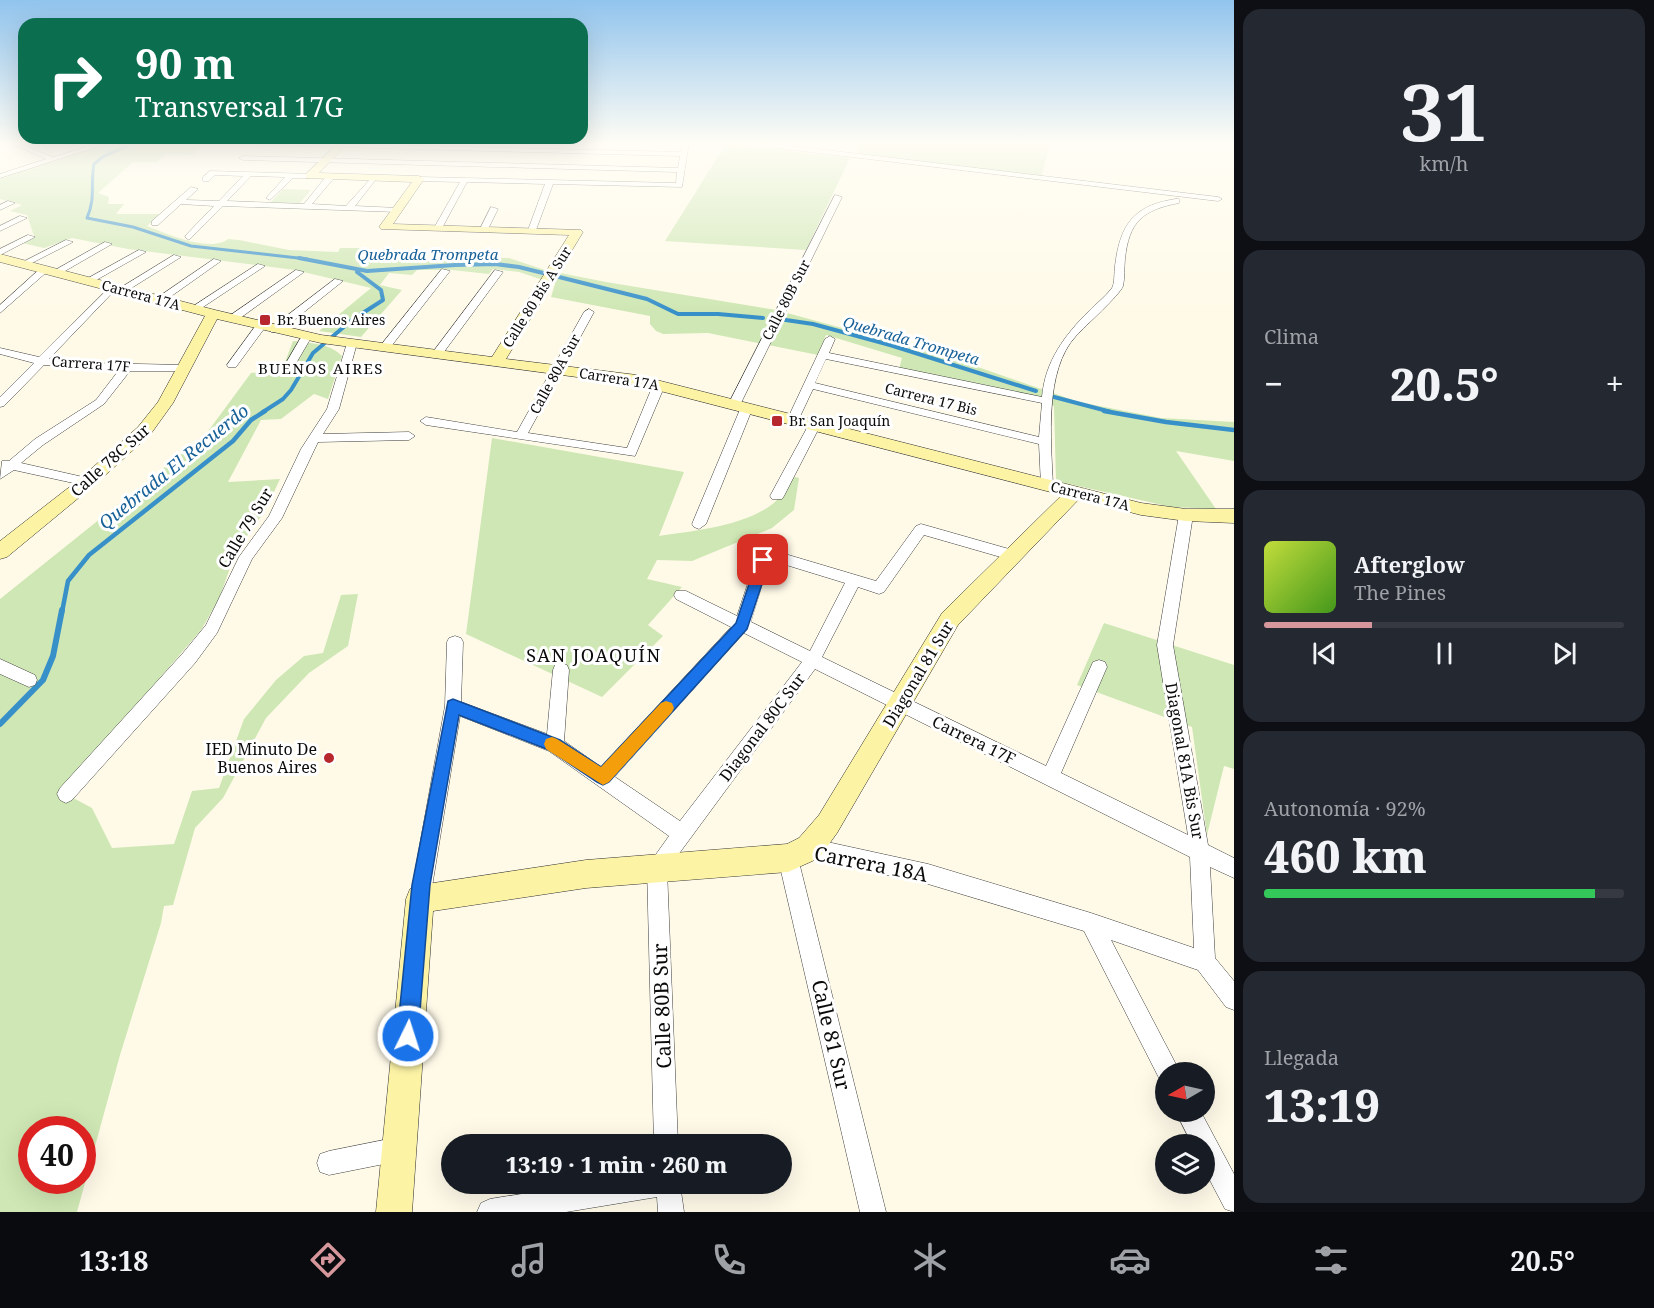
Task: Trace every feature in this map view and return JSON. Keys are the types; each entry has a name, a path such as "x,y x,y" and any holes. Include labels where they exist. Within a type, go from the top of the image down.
{"street":[{"path":"155,223 183,199"},
{"path":"189,237 225,199"},
{"path":"305,208 313,199"},
{"path":"348,209 356,199"},
{"path":"406,199 385,227 532,230 544,199"},
{"path":"438,228 455,199"},
{"name":"Calle 80B Sur","path":"699,524 741,405 837,199"},
{"path":"1047,485 1045,442 1048,377 1070,337 1118,287 1119,257 1123,240 1145,207 1156,202 1218,199 1214,199"},
{"path":"179,202 398,210"},
{"path":"0,207 11,203"},
{"path":"484,229 495,209"},
{"path":"0,229 23,218"},
{"name":"Calle 80 Bis A Sur","path":"497,361 577,232 532,230"},
{"path":"0,252 31,237"},
{"path":"23,264 69,242"},
{"path":"0,310 50,271 108,244"},
{"path":"88,281 142,252"},
{"path":"0,404 41,361 117,289 177,257"},
{"name":"Carrera 17A","path":"0,258 268,328 329,340 623,377 741,405 814,426 1141,509 1186,515 1234,516"},
{"path":"160,300 217,261"},
{"path":"194,309 261,266"},
{"path":"386,347 445,271"},
{"path":"232,319 299,272"},
{"path":"437,354 498,272"},
{"path":"232,365 268,328 338,281"},
{"name":"Calle 80A Sur","path":"521,436 589,312"},
{"name":"Calle 78C Sur","path":"0,552 135,441 151,423 213,314"},
{"path":"793,420 830,339"},
{"path":"287,370 329,340"},
{"name":"Calle 79 Sur","path":"66,794 189,658 212,629 246,557 284,504 298,466 333,409 329,340"},
{"name":"Carrera 17F","path":"0,351 41,361 126,367 184,368"},
{"path":"823,356 1047,401"},
{"path":"0,475 6,464 100,402 126,367"},
{"path":"426,422 631,453 659,385"},
{"name":"Carrera 17 Bis","path":"809,386 1045,442"},
{"path":"777,496 814,426"},
{"path":"314,438 409,436"},
{"path":"6,464 87,482"},
{"name":"Diagonal 81 Sur","path":"799,853 820,837 950,619 1076,492"},
{"name":"Diagonal 81A Bis Sur","path":"1186,515 1165,645 1200,852 1205,962"},
{"path":"603,777 742,625 765,553 879,588 921,529 1011,555"},
{"name":"Diagonal 80C Sur","path":"657,867 813,660 854,580"},
{"name":"Carrera 17F","path":"681,595 1234,868"},
{"path":"394,1212 420,899 453,706 455,642"},
{"path":"0,666 29,680"},
{"path":"1050,777 1099,667"},
{"path":"555,745 561,670"},
{"path":"453,706 555,745 681,833"},
{"name":"Carrera 18A","path":"420,899 586,874 799,853 928,874 1091,923 1205,962"},
{"name":"Calle 81 Sur","path":"799,853 873,1212"},
{"name":"Calle 80B Sur","path":"657,867 666,1134"},
{"path":"1091,923 1163,1062"},
{"path":"1205,962 1234,999"},
{"path":"1193,1122 1234,1200"},
{"path":"329,1163 399,1149"},
{"path":"490,1212 597,1194"},
{"path":"669,1194 671,1212"}],"green space":[{"path":"0,199 109,199 108,204 124,204 116,214 161,214 147,226 188,241 211,244 228,239 289,250 338,252 340,248 361,248 391,259 409,262 469,257 509,258 545,270 606,282 776,310 949,357 1079,402 1161,418 1234,422 1234,461 1176,451 1216,509 1171,507 1056,481 1054,406 899,369 902,358 826,335 818,355 708,333 663,334 656,331 650,324 650,316 551,297 555,284 519,272 493,269 489,274 452,270 417,270 412,275 389,273 380,285 402,290 361,337 319,331 371,288 295,270 128,249 72,238 44,248 22,243 34,236 27,215 10,211 22,205"},
{"path":"274,199 304,199 298,205 269,204"},
{"path":"692,199 831,199 806,250 665,241"},
{"path":"293,341 332,348 342,356 328,399 314,394 281,419 261,420 228,482 280,479 265,511 236,551 219,599 201,630 62,792 92,808 112,848 174,844 192,791 219,788 244,719 276,680 304,656 323,653 341,595 358,594 348,646 309,673 266,718 223,798 195,828 173,905 164,906 161,923 120,1055 96,1143 96,1116 18,1116 18,1194 82,1194 77,1212 0,1212 0,599 206,434 251,373 282,370"},
{"path":"492,438 684,472 659,536 720,526 751,516 776,501 791,476 799,478 794,510 772,528 692,561 657,560 647,579 682,587 648,625 663,636 602,697 466,634"},
{"path":"1104,623 1234,665 1234,769 1224,766 1207,835 1192,727 1077,685"}],"waterway":[{"name":"Quebrada Trompeta","path":"92,199 87,218 133,227 191,246 300,258"},
{"name":"Quebrada Trompeta","path":"300,258 307,259"},
{"name":"Quebrada Trompeta","path":"300,258 367,271 455,265 495,264 519,267 647,299 678,314 718,314 763,318"},
{"name":"Quebrada El Recuerdo","path":"263,412 283,399 291,390 313,353 352,320 383,300 381,290 357,272"},
{"name":"Quebrada Trompeta","path":"779,319 813,324 890,345 1036,391"},
{"name":"Quebrada Trompeta","path":"1054,397 1111,412"},
{"name":"Quebrada El Recuerdo","path":"62,612 68,581 89,555 233,441 251,420 265,411"},
{"name":"Quebrada Trompeta","path":"1104,411 1166,422 1234,430"},
{"name":"Quebrada El Recuerdo","path":"0,724 43,680 53,656 62,610"}],"slow traffic":[{"path":"552,744 603,777 666,708"}],"place":[{"name":"Br. Buenos Aires","path":"265,320"},
{"name":"Br. San Joaquín","path":"777,421"},
{"name":"IED Minuto De Buenos Aires","path":"329,758"}],"district":[{"name":"BUENOS AIRES","path":"321,369"},
{"name":"SAN JOAQUÍN","path":"594,656"}],"route":[{"path":"408,1036 421,885 453,706 555,745 603,777 742,625 763,560"}]}
